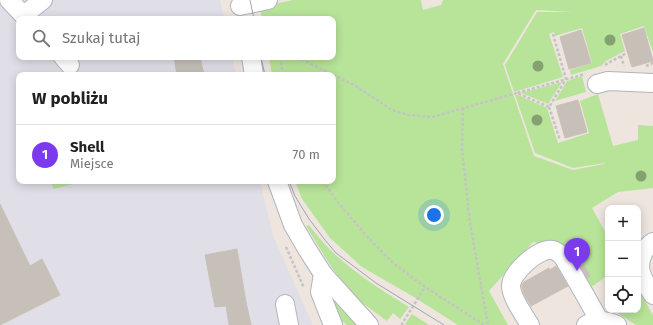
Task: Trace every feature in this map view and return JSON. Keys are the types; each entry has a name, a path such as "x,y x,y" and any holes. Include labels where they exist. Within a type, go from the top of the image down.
{"street":[{"path":"9,0 24,16"},
{"path":"26,16 42,0"},
{"path":"241,8 268,0"},
{"path":"252,60 254,72"},
{"path":"597,84 608,81 653,83"},
{"path":"278,184 293,225 307,249 324,274 369,325"},
{"path":"653,242 646,248 639,264 641,274 653,295"},
{"path":"530,325 511,293 511,281 515,274 533,256 543,251 552,249 563,257 593,323 608,321 617,325"},
{"path":"324,274 320,292 333,325"},
{"path":"285,304 289,325"}],"path":[{"path":"553,34 566,79 550,107 560,140"},
{"path":"604,66 627,53"},
{"path":"280,60 282,72"},
{"path":"303,60 328,72"},
{"path":"336,76 354,85 392,110 408,115 432,117 566,79"},
{"path":"517,93 550,107"},
{"path":"463,108 462,149 470,223 488,325"},
{"path":"325,184 364,234 392,262 425,287 484,325"},
{"path":"403,325 402,324 425,287"}],"shaded area":[{"path":"0,0 220,0 223,16 16,16 16,60 233,60 235,72 16,72 16,184 261,184 273,236 313,325 0,325"}],"green space":[{"path":"293,0 421,0 423,10 441,5 443,0 653,0 653,52 644,26 620,34 625,51 606,61 601,66 571,75 570,70 592,63 582,28 555,36 554,32 549,34 563,77 514,92 505,65 537,12 572,12 536,10 503,64 534,156 573,170 605,163 573,168 535,153 515,95 547,108 558,143 589,133 580,101 598,94 613,146 638,140 638,125 653,126 653,188 618,192 592,208 605,232 605,277 593,286 588,286 585,279 590,276 583,263 577,266 548,245 533,242 489,291 508,325 458,325 414,297 362,267 330,238 302,199 296,184 336,184 336,72 272,72 270,60 336,60 336,16 262,16 260,7"},
{"path":"582,76 586,92 555,101 567,81"},
{"path":"562,82 548,104 521,93"},
{"path":"52,184 73,184 54,189"},
{"path":"309,225 319,238 354,271 409,307 400,319 393,313 387,321 357,299 332,268 306,226"},
{"path":"641,294 653,315 653,325 636,325 618,313 641,313"},
{"path":"332,302 335,302 357,325 346,325 344,322 339,323"},
{"path":"412,314 429,325 405,324"}],"building":[{"path":"644,28 653,61 632,67 622,35"},
{"path":"581,30 591,63 569,69 560,37"},
{"path":"174,60 201,60 203,72 176,72"},
{"path":"578,100 587,132 565,138 556,106"},
{"path":"0,204 30,266 42,259 60,295 0,325"},
{"path":"237,249 251,325 229,325 226,306 215,307 205,255"},
{"path":"583,263 590,276 587,278 580,265"},
{"path":"556,266 568,286 531,306 525,296 522,284 549,268 550,270"}],"tram line":[{"path":"250,0 253,16"},
{"path":"262,60 264,72"},
{"path":"290,184 295,196 309,219 336,253 376,283 444,325"}],"place":[{"name":"Shell","path":"577,271"}]}
